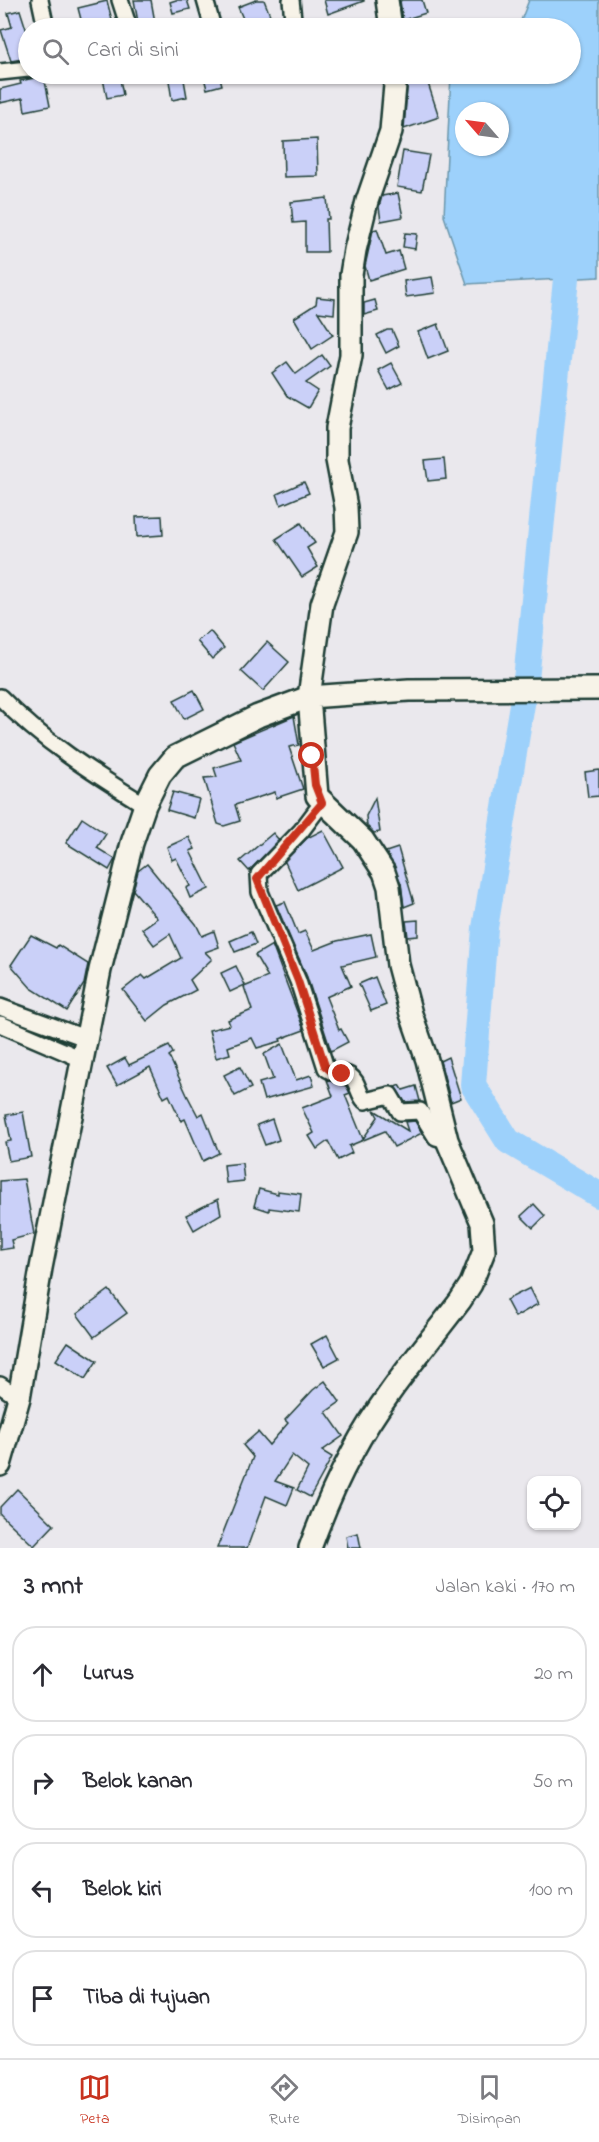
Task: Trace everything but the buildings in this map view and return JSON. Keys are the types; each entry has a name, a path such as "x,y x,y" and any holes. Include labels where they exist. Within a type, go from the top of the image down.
{"street":[{"path":"40,0 44,18"},
{"path":"120,0 126,18"},
{"path":"205,0 210,18"},
{"path":"291,0 293,18"},
{"path":"387,0 390,18"},
{"path":"0,72 18,70"},
{"path":"310,1548 326,1504 353,1450 370,1422 460,1301 480,1266 484,1251 482,1223 447,1140 427,1060 411,1014 398,965 393,902 384,872 363,840 322,803 315,785 309,697 321,604 346,532 346,507 338,460 337,428 351,355 351,275 367,201 391,131 395,84"},
{"path":"0,1466 19,1398 41,1268 86,1050 100,970 132,843 145,805 160,775 175,757 258,716 309,697 599,688"},
{"path":"0,696 20,717 65,753 145,805"},
{"path":"322,803 301,831 259,874 260,892 298,981 326,1068 354,1079 365,1101 390,1095 400,1112 420,1111 436,1137 447,1140"},
{"path":"0,1007 86,1050"},
{"path":"0,1024 86,1050"},
{"path":"0,1385 19,1398"}],"water":[{"path":"529,0 599,0 599,277 467,284 444,216 451,84 581,84 581,18 522,18"}],"waterway":[{"path":"566,279 526,680 485,928 473,1085 508,1141 599,1195"}],"route":[{"path":"312,756 317,796 322,803 301,831 257,879 260,892 298,981 325,1066 335,1074 342,1074"}]}
